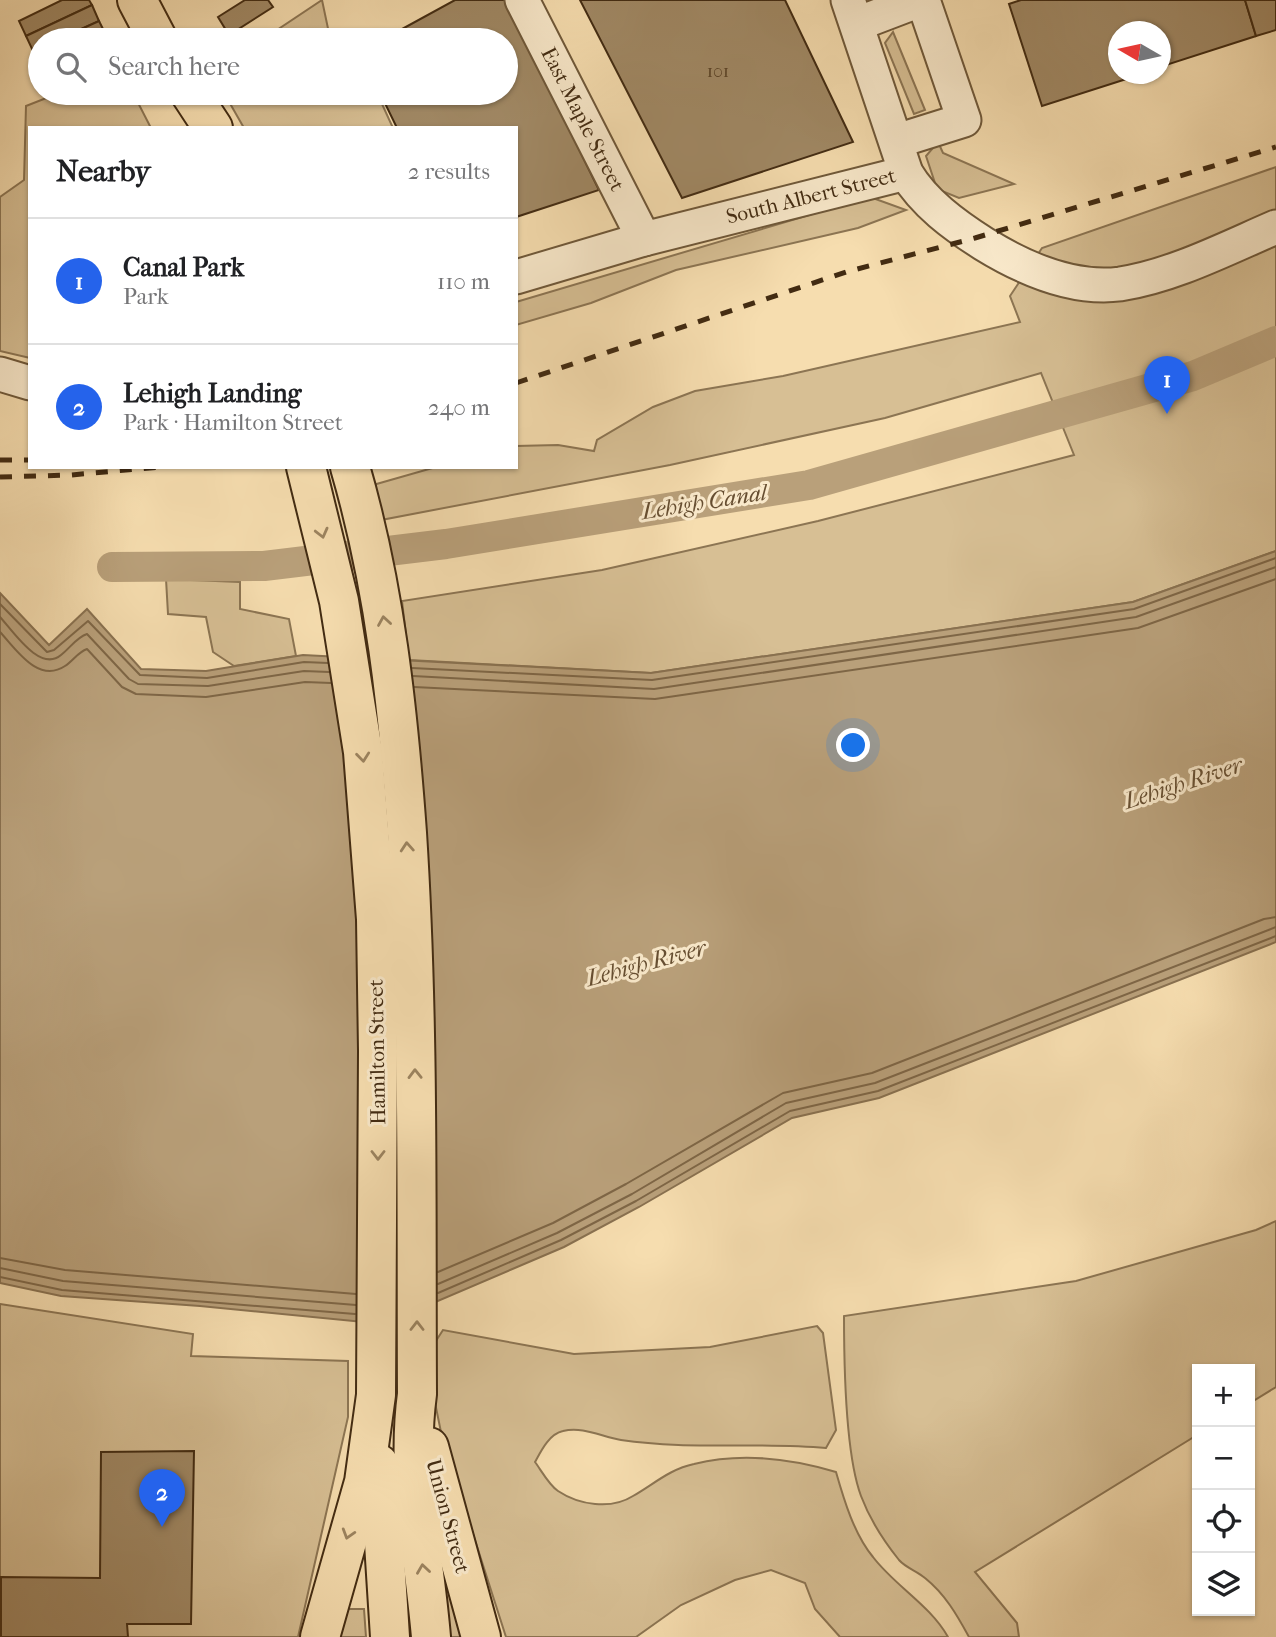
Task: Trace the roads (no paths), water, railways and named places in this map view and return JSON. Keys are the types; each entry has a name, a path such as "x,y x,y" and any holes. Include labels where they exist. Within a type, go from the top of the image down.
{"main road":[{"path":"138,0 152,28"},
{"path":"184,105 192,126"},
{"path":"198,105 212,126"},
{"name":"Hamilton Street","path":"307,469 340,601 363,752 376,919 378,1051 376,1395 364,1482 320,1637"},
{"name":"Hamilton Street","path":"351,469 371,543 398,708 413,931 417,1394 411,1435 415,1512 431,1637"},
{"name":"Union Street","path":"417,1394 447,1518 481,1637"},
{"path":"376,1395 384,1570 390,1637"}],"street":[{"name":"East Maple Street","path":"522,0 644,239"},
{"path":"897,141 964,120 922,0 852,12 906,173"},
{"name":"South Albert Street","path":"518,276 644,239 906,173 919,194 1019,266 1083,284 1120,284 1163,271 1276,227"},
{"path":"0,374 28,382"}],"water":[{"name":"Lehigh River","path":"1276,551 1276,942 879,1098 792,1118 639,1207 564,1247 384,1324 61,1296 0,1283 0,593 49,645 87,609 141,669 206,671 303,655 651,673 1133,602"}],"waterway":[{"name":"Lehigh Canal","path":"112,567 264,566 446,544 809,485 1193,376 1276,341"}],"railway":[{"path":"518,382 846,272 975,238 1276,147"},
{"path":"0,460 28,460"},
{"path":"0,477 71,475 138,469"}],"place":[{"name":"Canal Park","path":"1167,414"},
{"name":"Lehigh Landing","path":"162,1527"}]}
